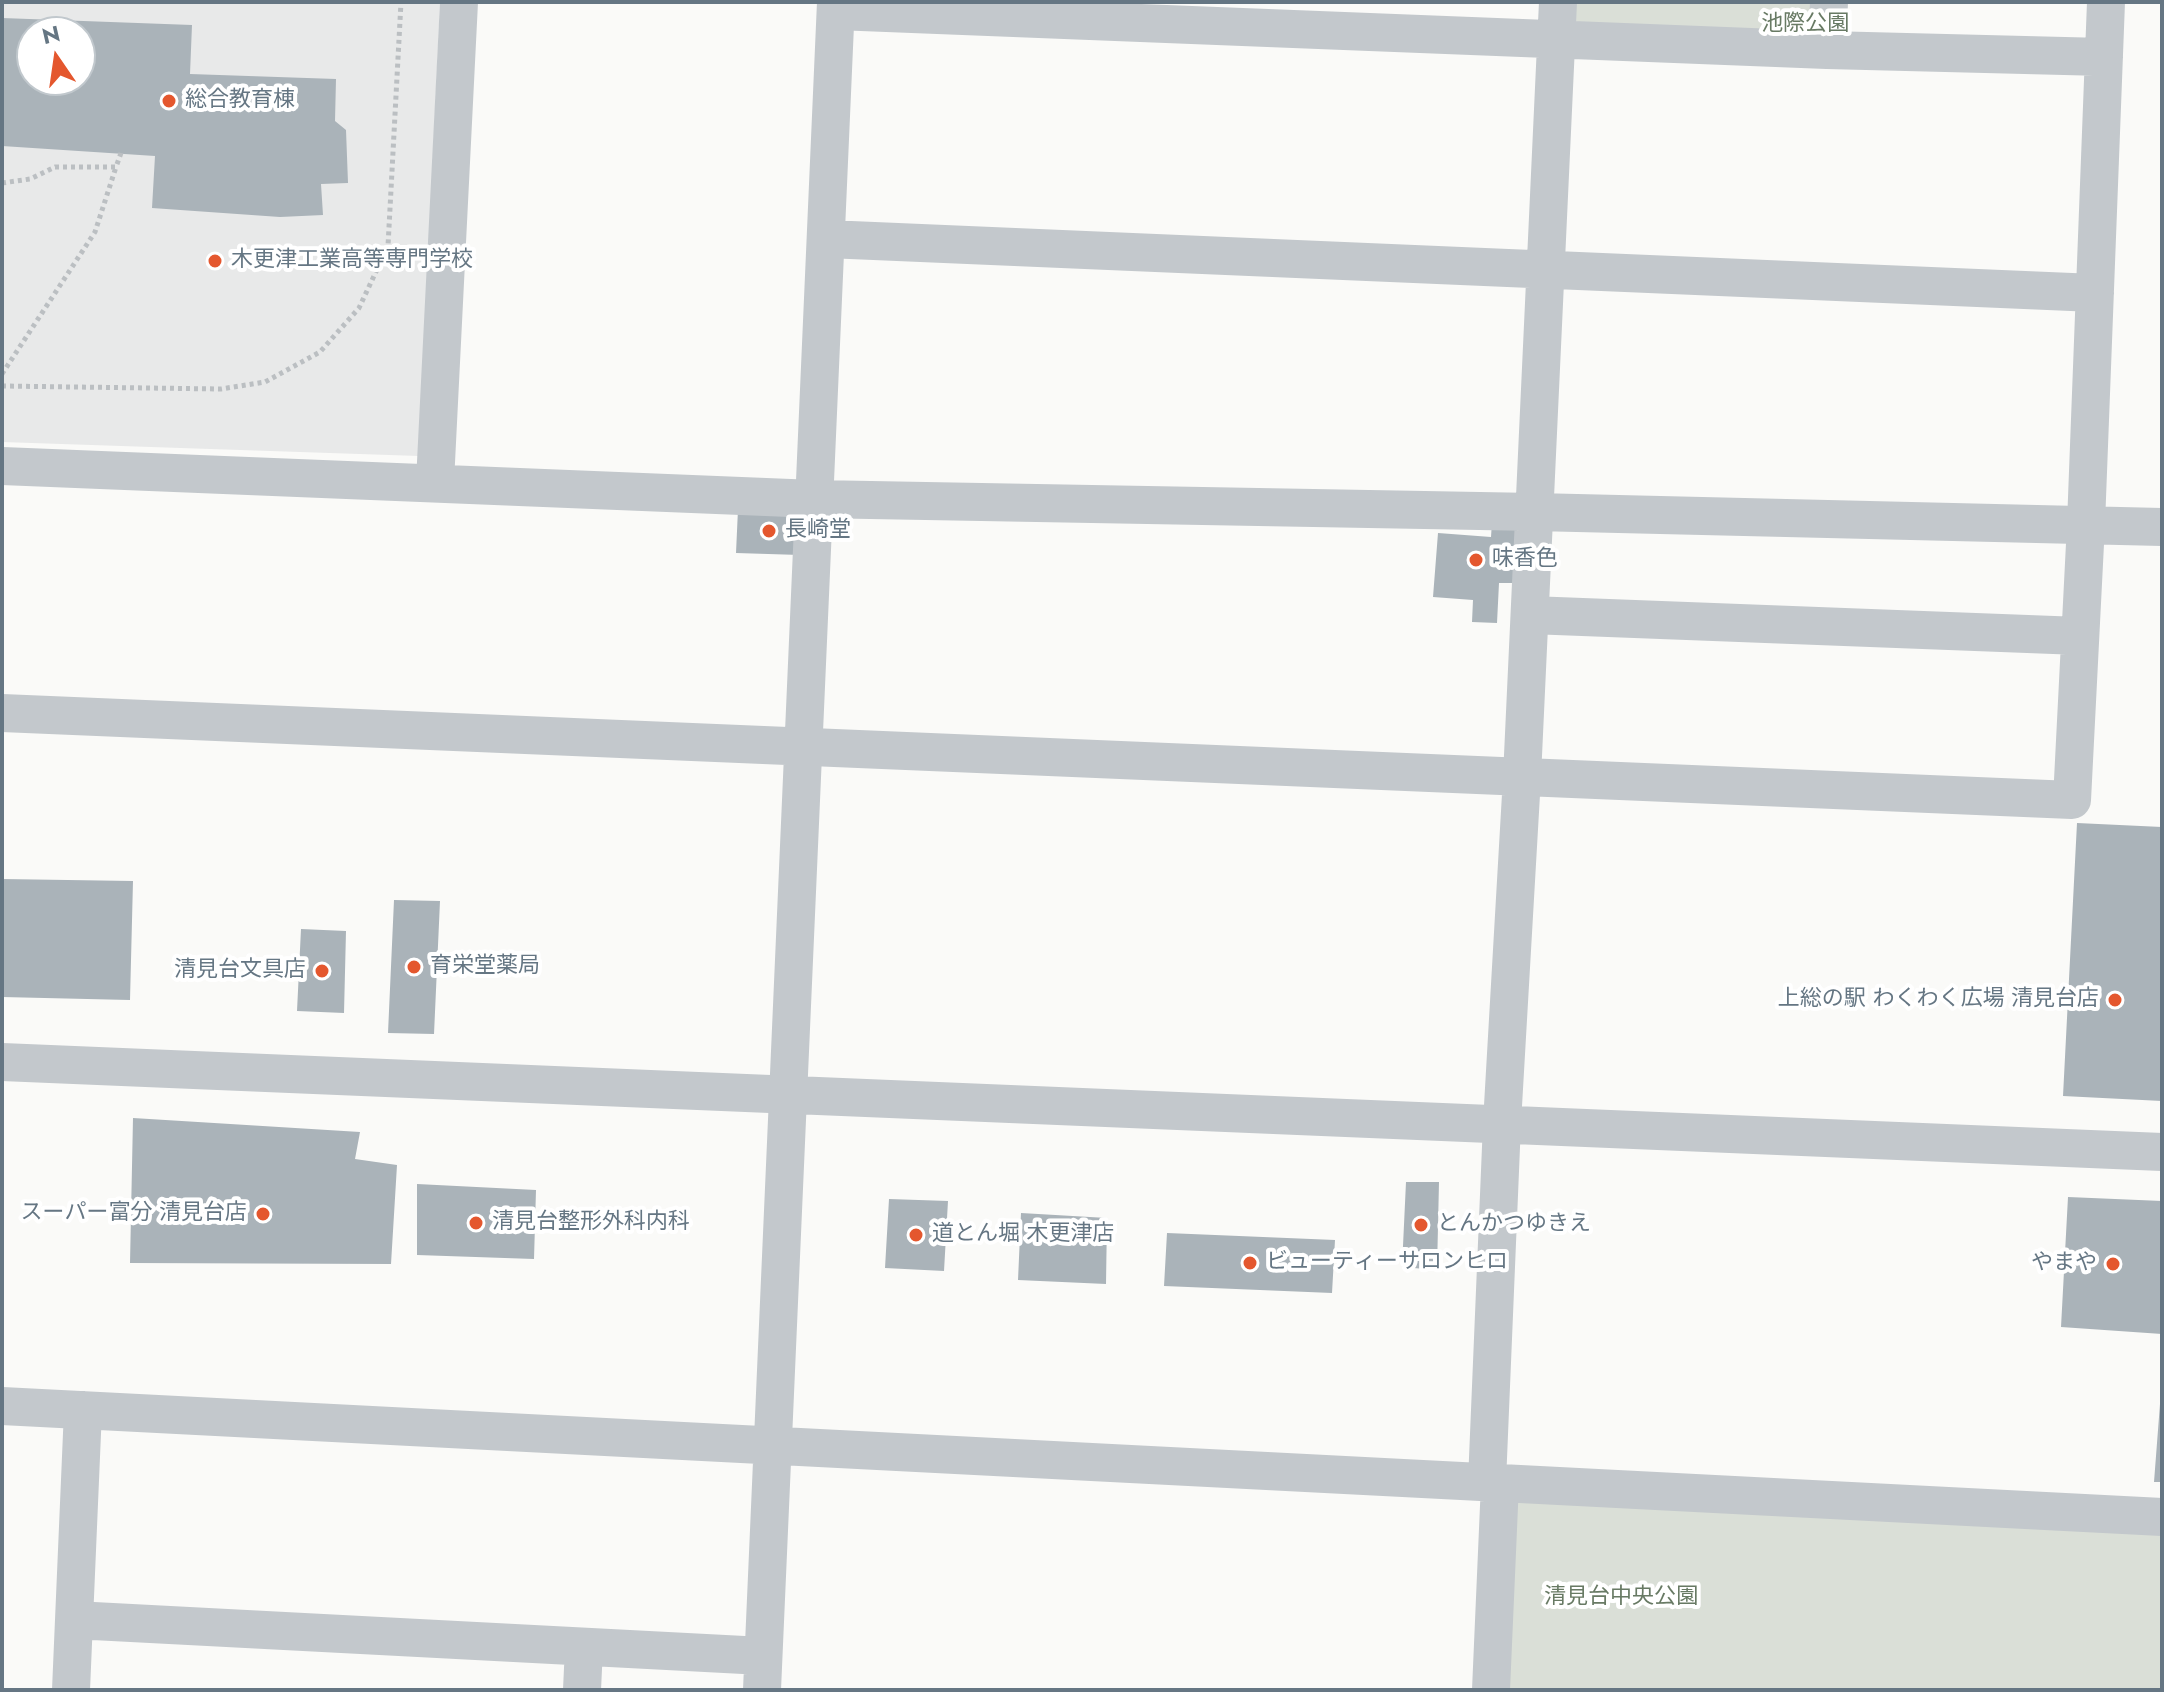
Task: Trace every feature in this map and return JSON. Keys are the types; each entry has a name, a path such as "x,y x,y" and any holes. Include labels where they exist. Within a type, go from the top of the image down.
{"street":[{"path":"435,482 459,2"},
{"path":"1491,1690 1502,1123 1522,777 1558,2"},
{"path":"1827,50 1829,2"},
{"path":"2,713 2072,800 2106,2"},
{"path":"74,1620 584,1647 763,1673 836,6 1311,16 1557,39 2104,57"},
{"path":"827,239 2095,293"},
{"path":"2,466 815,499 2162,527"},
{"path":"1530,615 2080,636"},
{"path":"2,1062 2162,1152"},
{"path":"2,1406 2162,1517"},
{"path":"71,1690 83,1410"},
{"path":"582,1690 584,1647"}],"path":[{"path":"2,386 221,389 265,382 320,352 359,308 388,246 401,2"},
{"path":"2,374 95,232 121,153"},
{"path":"2,183 30,179 55,167 116,167"}],"shaded area":[{"name":"木更津工業高等専門学校","path":"2,2 440,2 419,456 2,442"}],"green space":[{"name":"池際公園","path":"1558,2 1829,2 1827,50 1557,39"},
{"name":"清見台中央公園","path":"1514,1501 2162,1531 2162,1690 1506,1690"}],"building":[{"name":"総合教育棟","path":"2,18 16,19 16,96 96,96 96,21 192,25 190,74 336,79 335,121 346,130 348,183 321,184 323,215 280,217 152,208 155,156 2,146"},
{"name":"長崎堂","path":"738,509 802,510 800,555 736,553"},
{"name":"味香色","path":"1492,522 1517,524 1515,583 1499,583 1497,623 1472,622 1473,600 1433,597 1438,533 1491,537"},
{"name":"上総の駅 わくわく広場 清見台店","path":"2077,823 2162,827 2162,1101 2063,1096"},
{"path":"2,879 133,881 130,1000 2,997"},
{"name":"育栄堂薬局","path":"394,900 440,901 434,1034 388,1033"},
{"name":"清見台文具店","path":"301,929 346,931 344,1013 297,1011"},
{"name":"スーパー富分 清見台店","path":"133,1118 360,1132 355,1159 397,1165 391,1264 130,1263"},
{"name":"とんかつゆきえ","path":"1406,1182 1439,1182 1437,1270 1402,1267"},
{"name":"清見台整形外科内科","path":"417,1184 536,1190 534,1259 417,1255"},
{"name":"やまや","path":"2068,1197 2162,1201 2162,1334 2061,1327"},
{"name":"道とん堀 木更津店","path":"889,1199 948,1201 944,1271 885,1268"},
{"path":"1021,1213 1107,1218 1106,1284 1018,1280"},
{"name":"ビューティーサロンヒロ","path":"1167,1233 1335,1240 1332,1293 1164,1286"},
{"path":"2160,1404 2162,1482 2154,1482"}],"place":[{"name":"総合教育棟","path":"169,101"},
{"name":"木更津工業高等専門学校","path":"215,261"},
{"name":"長崎堂","path":"769,531"},
{"name":"味香色","path":"1476,560"},
{"name":"育栄堂薬局","path":"414,967"},
{"name":"清見台文具店","path":"322,971"},
{"name":"上総の駅 わくわく広場 清見台店","path":"2115,1000"},
{"name":"スーパー富分 清見台店","path":"263,1214"},
{"name":"清見台整形外科内科","path":"476,1223"},
{"name":"とんかつゆきえ","path":"1421,1225"},
{"name":"道とん堀 木更津店","path":"916,1235"},
{"name":"ビューティーサロンヒロ","path":"1250,1263"},
{"name":"やまや","path":"2113,1264"}]}
